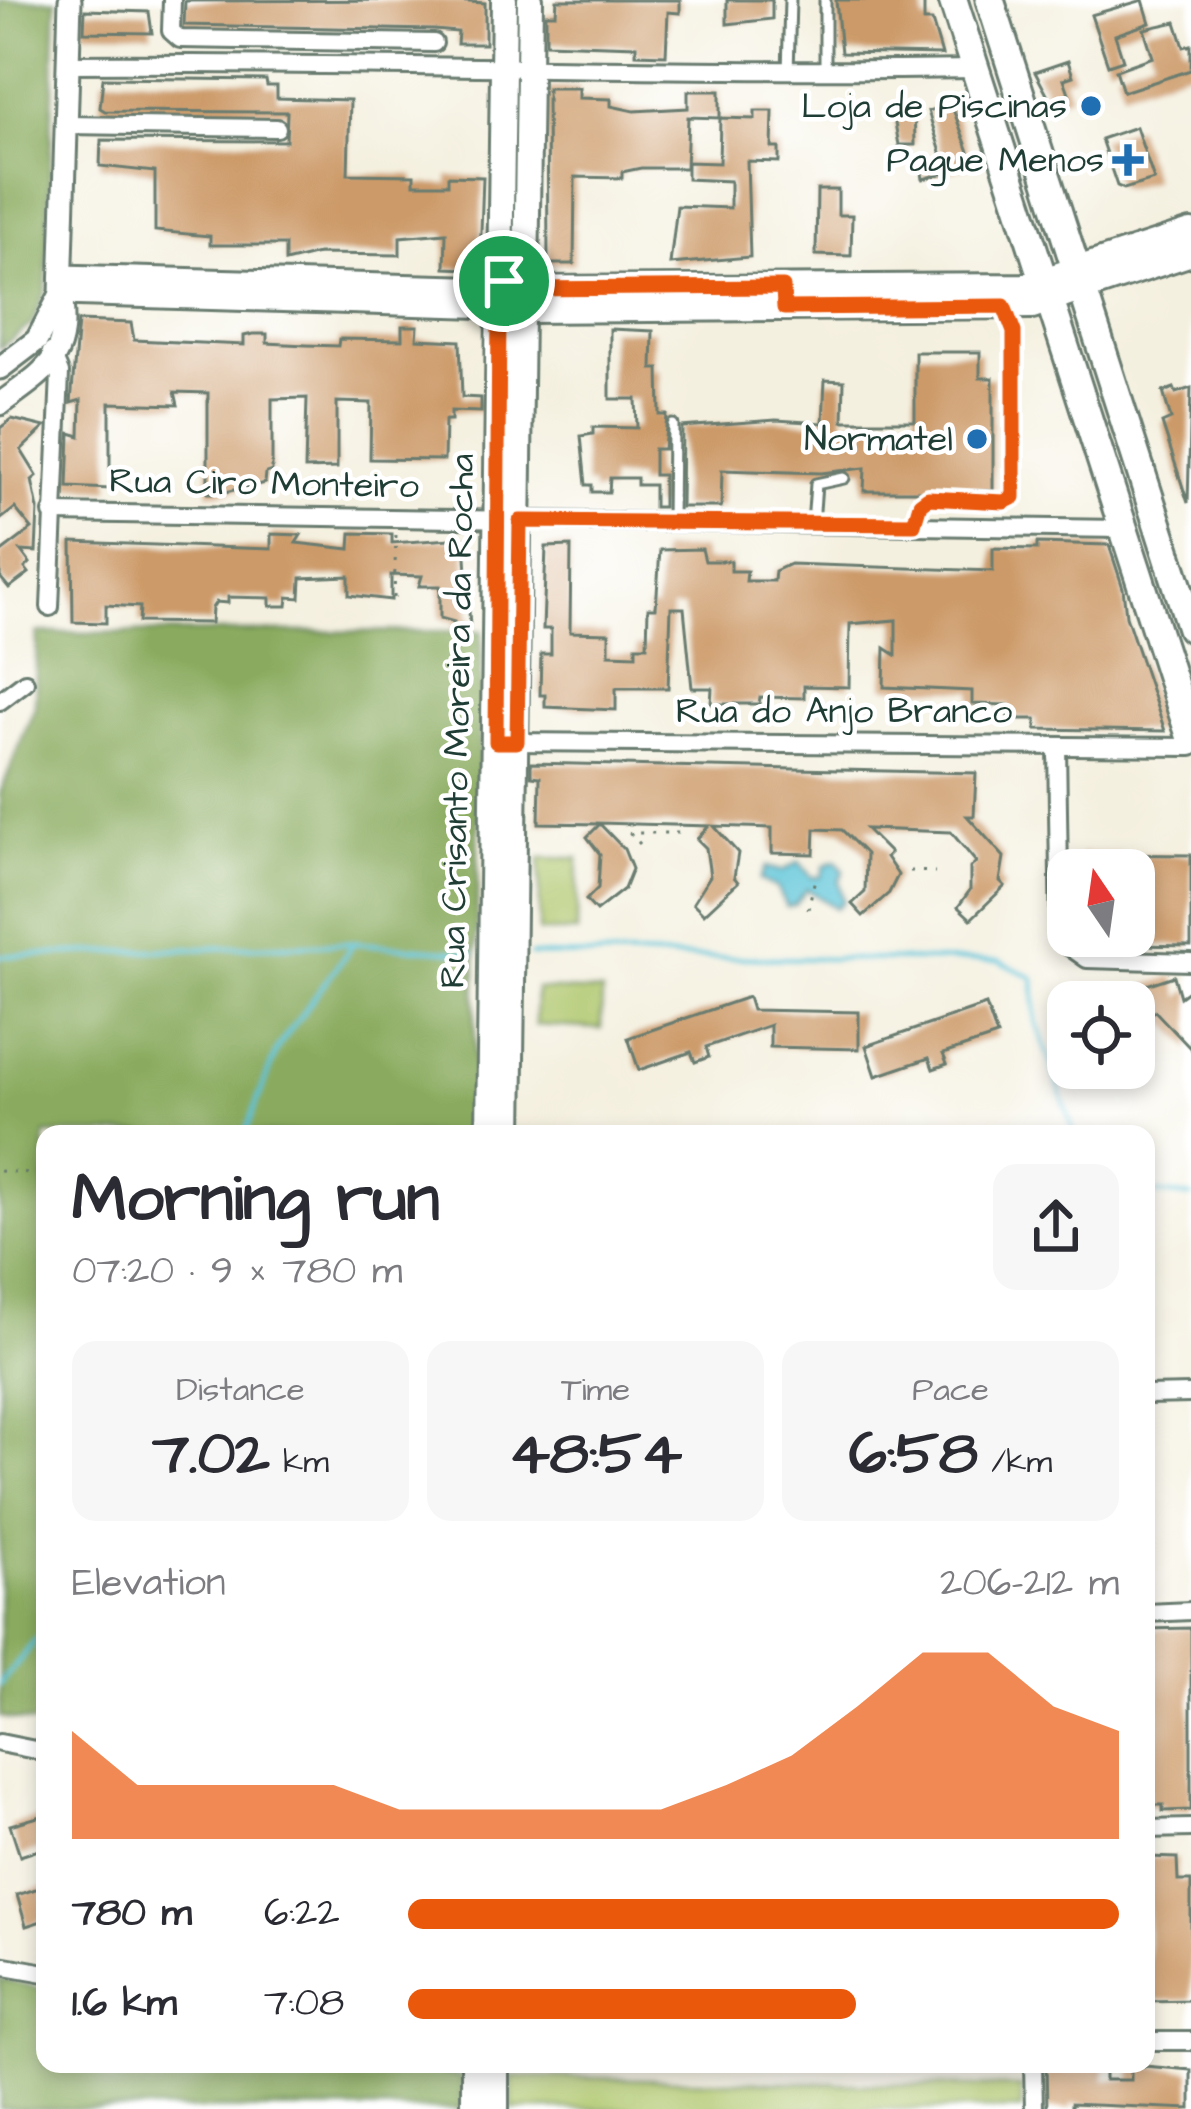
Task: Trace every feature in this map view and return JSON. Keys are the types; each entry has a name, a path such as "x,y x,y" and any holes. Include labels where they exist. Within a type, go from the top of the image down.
{"highway":[{"path":"953,0 1191,743"},
{"path":"990,0 1191,628"}],"main road":[{"name":"Rua Crisanto Moreira da Rocha","path":"504,0 512,298 506,742 510,1125"},
{"name":"Rua Crisanto Moreira da Rocha","path":"512,298 530,67 530,0"},
{"path":"1080,279 1191,232"},
{"path":"783,297 1004,306 1080,279 1191,253"},
{"path":"512,298 1048,289"},
{"name":"Rua Crisanto Moreira da Rocha","path":"489,1125 506,742"},
{"path":"474,2073 474,2109"},
{"path":"496,2073 496,2109"}],"street":[{"path":"0,404 56,358 65,332 62,285 70,0"},
{"path":"172,0 172,31 180,39 434,44"},
{"path":"67,64 788,73 975,69"},
{"path":"66,125 277,128"},
{"path":"62,285 512,298"},
{"path":"0,368 40,335 62,285"},
{"path":"40,335 60,373 50,607"},
{"name":"Rua Ciro Monteiro","path":"52,513 1122,529"},
{"path":"0,701 25,682"},
{"name":"Rua do Anjo Branco","path":"506,742 1191,743"},
{"path":"1057,746 1060,940 1088,958 1191,962"},
{"path":"1155,1395 1191,1394"},
{"path":"1155,1612 1191,1611"},
{"path":"0,1743 36,1750"},
{"path":"1155,1829 1191,1828"},
{"path":"0,1964 36,1971"},
{"path":"1155,2041 1191,2041"},
{"path":"1033,2073 1034,2109"}],"lane":[{"path":"788,73 790,0"},
{"path":"825,0 825,73"},
{"path":"914,524 920,504 928,498 1004,502 1014,497 1014,332 1004,306"},
{"path":"672,523 673,425"},
{"path":"813,524 816,484 844,478"}],"path":[{"path":"394,598 396,519"},
{"path":"640,844 630,833 683,833"},
{"path":"910,871 935,872"},
{"path":"808,909 816,874"},
{"path":"0,1171 36,1173"}],"green space":[{"path":"0,0 56,0 46,290 32,324 0,348"},
{"path":"482,631 473,1125 36,1125 36,1723 0,1717 0,794 35,706 37,633"},
{"path":"540,858 578,858 577,932 539,932"},
{"path":"536,989 602,992 601,1029 535,1025"},
{"path":"0,1979 36,1987 36,2073 443,2073 462,2077 461,2109 0,2109"},
{"path":"512,2076 1021,2087 1021,2109 512,2109"}],"water":[{"path":"836,861 844,871 839,881 843,901 836,908 807,889 795,905 787,907 777,888 760,880 766,867 782,871 799,862 812,877 821,877 825,865"}],"building":[{"path":"557,0 680,0 680,13 668,12 666,55 636,54 636,46 546,43 546,14 556,14"},
{"path":"727,0 772,0 772,19 727,24"},
{"path":"836,0 924,0 924,21 932,21 942,55 841,53"},
{"path":"1143,0 1150,23 1115,35 1123,60 1108,65 1091,15"},
{"path":"185,1 485,3 485,44 457,44 458,32 434,30 184,25"},
{"path":"85,10 149,12 152,33 84,32"},
{"path":"1176,22 1184,47 1191,45 1191,70 1123,92 1116,70 1153,57 1144,29"},
{"path":"1068,61 1073,76 1064,79 1070,96 1051,102 1035,72"},
{"path":"103,78 266,80 267,86 277,86 277,98 350,100 348,174 414,175 414,184 448,184 448,176 483,177 480,259 469,259 469,269 445,268 446,233 400,237 400,255 318,254 285,262 285,245 210,245 210,236 155,231 155,172 100,166 101,140 286,141 287,112 105,111 100,108"},
{"path":"547,88 579,88 579,98 611,99 611,106 634,111 688,108 688,91 720,91 720,118 688,117 686,168 641,168 622,172 622,178 575,177 574,264 548,264"},
{"path":"914,104 915,145 899,145 893,112"},
{"path":"951,104 974,165 923,179 921,166 944,162 928,111"},
{"path":"755,111 773,111 772,148 779,148 779,162 747,161 750,257 670,264 677,206 730,208 730,181 687,179 687,162 719,163 720,118 755,119"},
{"name":"Pague Menos","path":"1136,127 1154,180 1124,189 1117,186 1101,139"},
{"path":"817,190 838,190 838,215 852,215 851,256 816,255"},
{"path":"78,321 131,323 134,340 244,345 244,336 253,334 267,334 267,343 306,345 338,346 339,339 402,340 402,326 418,326 417,339 460,341 462,397 481,398 481,412 451,411 451,420 445,420 444,460 370,459 371,403 337,402 337,468 305,469 307,398 272,399 272,471 266,473 265,483 208,493 208,393 175,392 178,405 110,403 110,489 68,487 70,433 80,436 81,400 71,403"},
{"path":"610,329 653,331 652,369 659,369 660,415 667,415 664,449 654,449 654,475 663,475 663,507 654,507 654,485 637,485 637,478 610,478 609,492 592,492 592,485 586,485 581,436 593,434 593,427 637,428 636,399 610,399"},
{"path":"915,352 980,352 980,378 993,378 993,491 864,491 865,468 821,473 722,470 721,507 681,507 682,427 776,420 823,423 825,380 844,381 843,421 915,421"},
{"path":"1174,388 1176,393 1191,388 1188,503 1162,423 1171,419 1163,392"},
{"path":"12,419 45,427 21,450 37,476 32,480 38,509 36,552 21,551 30,563 25,568 29,573 9,588 0,577 0,553 32,529 15,508 0,520 0,428"},
{"path":"351,533 392,534 392,543 465,538 470,628 454,627 454,622 440,618 440,586 419,586 422,576 391,575 391,600 349,595 349,576 301,578 300,598 288,597 287,606 270,606 270,598 228,597 228,603 216,602 212,608 211,623 139,622 140,607 106,605 106,623 73,622 72,542 271,549 271,534 301,535 296,543 350,549"},
{"path":"1037,543 1109,545 1123,588 1126,616 1165,731 1036,729 1036,719 1008,719 1008,705 972,704 972,691 884,687 885,648 896,655 896,620 850,624 849,687 804,686 804,698 760,697 759,704 711,704 712,688 692,688 684,608 671,608 668,688 616,688 616,710 545,707 545,695 540,695 541,654 551,654 551,629 543,629 546,547 571,546 570,632 609,633 609,654 636,655 636,646 647,646 648,608 656,608 660,550 702,549 705,561 731,561 731,571 747,571 746,581 774,581 775,571 790,564 993,571 993,548 1037,549"},
{"path":"531,763 976,773 974,816 967,816 1004,857 1000,881 1005,886 971,919 958,907 970,890 970,868 976,862 951,832 866,829 890,853 886,857 898,875 889,893 863,916 852,904 865,892 866,854 842,830 815,829 814,854 772,853 772,828 714,826 738,853 734,877 738,882 704,914 693,903 710,876 706,848 697,839 709,826 539,823 540,777 531,776"},
{"path":"600,824 624,849 632,869 624,889 596,911 586,900 598,888 600,854 587,837"},
{"path":"1155,855 1191,855 1191,946 1155,945"},
{"path":"1174,976 1180,997 1191,989 1191,1049 1155,1011 1155,982"},
{"path":"748,997 752,1010 859,1012 859,1049 770,1047 770,1025 706,1047 709,1057 695,1062 691,1052 639,1070 628,1038"},
{"path":"986,1005 997,1036 943,1054 947,1064 933,1069 929,1058 876,1076 866,1046"},
{"path":"1191,1628 1191,1810 1163,1811 1163,1805 1155,1805 1155,1629"},
{"path":"36,1818 36,1851 20,1856 10,1825"},
{"path":"1155,1857 1177,1858 1178,1881 1191,1881 1191,2000 1155,2001"},
{"path":"36,1889 36,1923 26,1926 17,1895"},
{"path":"1155,2067 1191,2070 1191,2109 1071,2104 1071,2109 1047,2109 1046,2073 1105,2073 1105,2080 1131,2080 1131,2073 1155,2073"}],"waterway":[{"path":"0,956 354,943"},
{"path":"248,1125 278,1047 354,943 473,953"},
{"path":"531,955 999,961 1034,978 1036,1021 1072,1125"},
{"path":"1155,1193 1191,1197"},
{"path":"0,1684 36,1640"}],"place":[{"name":"Loja de Piscinas","path":"1091,106"},
{"name":"Pague Menos","path":"1128,160"},
{"name":"Normatel","path":"977,439"}],"route":[{"path":"518,280 529,289 783,287 784,308 1004,306 1014,332 1014,497 1004,502 928,498 920,504 914,524 520,521 517,742 496,742 499,309 494,299 504,281 518,280"}]}
